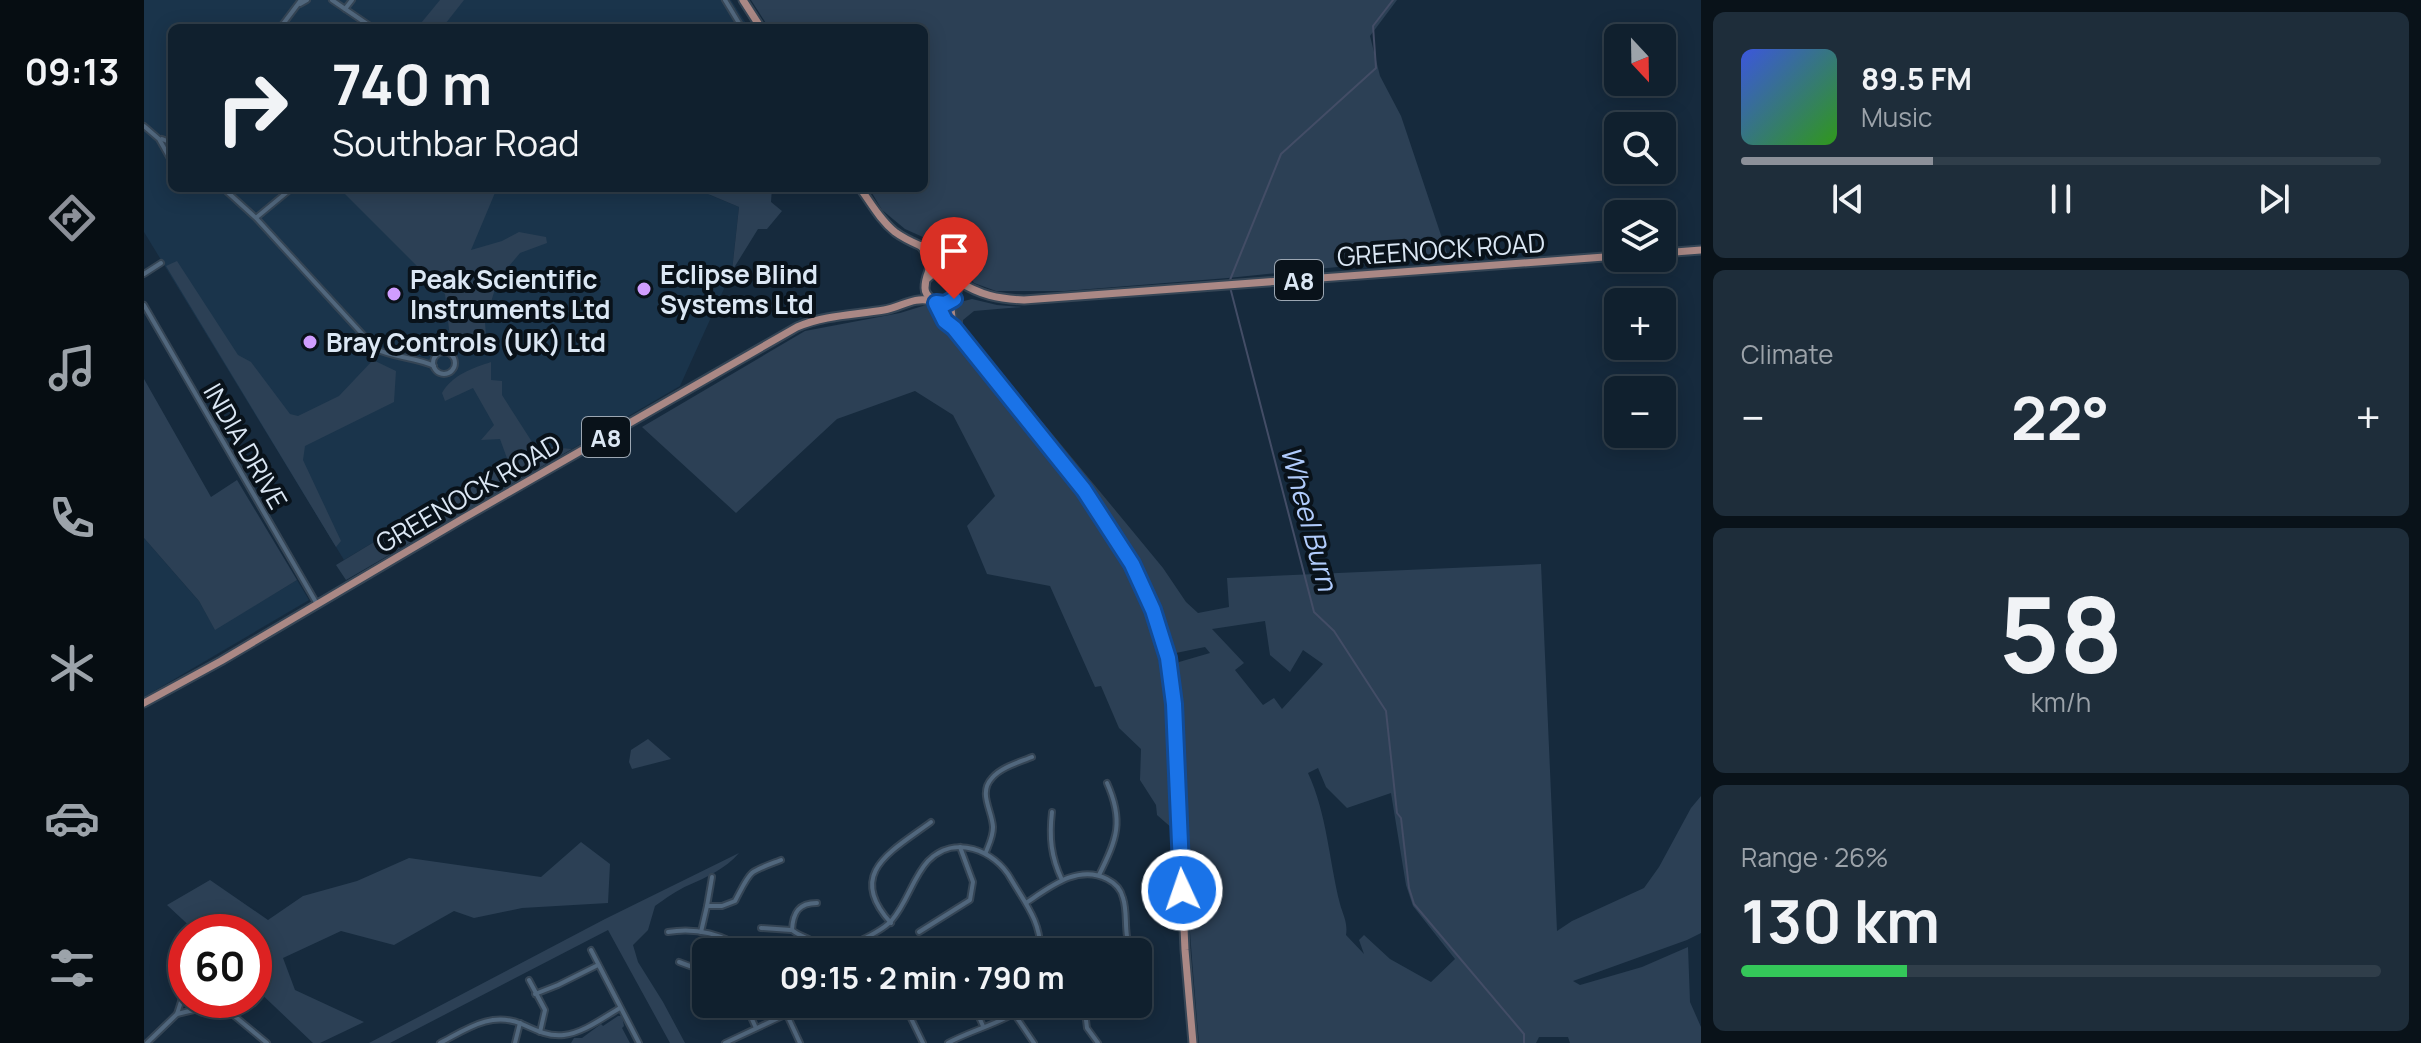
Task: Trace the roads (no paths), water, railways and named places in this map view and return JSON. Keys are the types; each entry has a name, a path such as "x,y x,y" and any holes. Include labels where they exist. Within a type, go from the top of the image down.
{"main road":[{"path":"743,0 758,24"},
{"name":"GREENOCK ROAD","path":"863,192 887,225 908,240 942,256 956,278 980,294"},
{"path":"921,246 929,260 926,291 945,321 954,328 1084,490 1132,564 1153,610 1168,658 1174,704 1185,950 1193,1043"},
{"path":"1676,252 1701,250"},
{"name":"GREENOCK ROAD","path":"955,298 980,294 1024,300 1604,257"},
{"path":"906,302 932,273 943,270 956,278 950,313 954,328"},
{"path":"934,302 945,304 955,298"},
{"name":"GREENOCK ROAD","path":"144,703 797,327 829,317 893,308 918,299 934,302"}],"street":[{"path":"283,24 300,2 307,0"},
{"path":"334,0 367,24"},
{"path":"345,9 352,0"},
{"path":"725,0 740,24"},
{"path":"144,126 159,139 168,154"},
{"path":"159,139 168,142"},
{"path":"227,192 256,218 376,349 421,360 442,374 450,372 455,366 449,354 421,360"},
{"path":"256,218 287,192"},
{"path":"144,274 161,263"},
{"name":"INDIA DRIVE","path":"144,305 317,604"},
{"path":"434,366 438,355"},
{"path":"986,852 993,827 986,789 992,777 1032,757"},
{"path":"1099,875 1116,837 1118,821 1116,804 1107,783"},
{"path":"1052,812 1052,851 1062,881"},
{"path":"891,923 873,899 871,885 878,867 887,854 931,822"},
{"path":"919,932 970,900 973,882 960,847"},
{"path":"861,938 891,923 927,862 945,850 960,847 986,852 1007,871 1037,923 1039,938"},
{"path":"707,906 722,906 735,901 745,877 754,870 781,860"},
{"path":"1026,903 1062,881 1086,873 1099,875 1119,888 1124,900 1127,936"},
{"path":"701,932 712,877"},
{"path":"792,930 793,916 799,907 817,903"},
{"path":"761,928 792,930 811,938"},
{"path":"668,932 701,932 723,938"},
{"path":"591,950 639,1043"},
{"path":"679,962 692,967"},
{"path":"535,994 598,965"},
{"path":"529,980 545,1010 540,1032"},
{"path":"440,1043 486,1020 506,1019 540,1032 565,1036 620,1008"},
{"path":"147,1043 173,1018"},
{"path":"237,1018 267,1043"},
{"path":"751,1018 756,1028"},
{"path":"725,1043 778,1018"},
{"path":"789,1018 800,1043"},
{"path":"911,1018 923,1043"},
{"path":"979,1018 983,1026"},
{"path":"948,1043 1004,1018"},
{"path":"1018,1018 1034,1043"},
{"path":"1086,1018 1087,1028 1098,1043"},
{"path":"515,1043 520,1023"},
{"path":"565,1036 566,1043"},
{"path":"452,1037 455,1043"}],"waterway":[{"name":"Wheel Burn","path":"1230,280 1281,154 1376,68 1373,26 1393,0"},
{"name":"Wheel Burn","path":"1230,287 1314,612 1334,631 1386,711 1397,813 1401,818 1409,888 1414,904 1524,1034 1524,1043"}],"place":[{"name":"Eclipse Blind Systems Ltd","path":"644,289"},
{"name":"Peak Scientific Instruments Ltd","path":"394,294"},
{"name":"Bray Controls (UK) Ltd","path":"310,342"}]}
